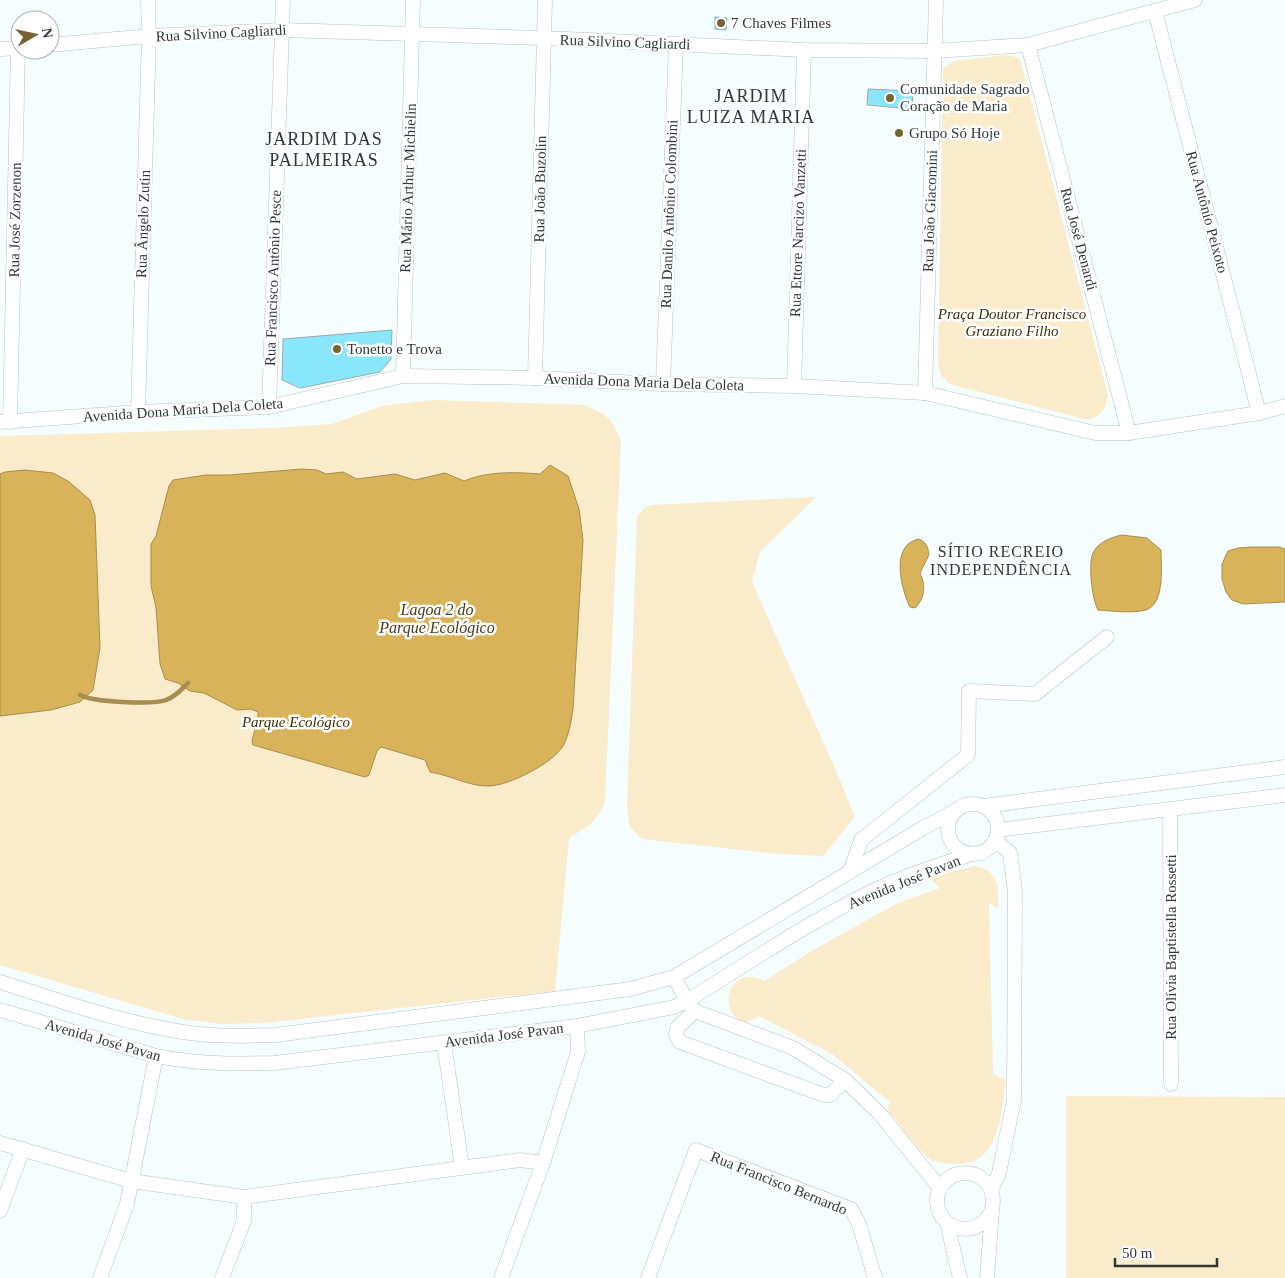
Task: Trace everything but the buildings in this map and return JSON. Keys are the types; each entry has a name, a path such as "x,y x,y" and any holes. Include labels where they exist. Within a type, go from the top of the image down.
{"street":[{"name":"Rua Ângelo Zutin","path":"138,412 148,0"},
{"name":"Rua Francisco Antônio Pesce","path":"269,407 283,0"},
{"name":"Rua Mário Arthur Michielin","path":"403,376 414,0"},
{"name":"Rua João Buzolin","path":"535,378 545,0"},
{"name":"Rua João Giacomini","path":"925,393 936,0"},
{"name":"Rua Silvino Cagliardi","path":"60,44 148,36 282,30 544,38 804,50 934,51 1028,45 1195,0"},
{"name":"Rua Antônio Peixoto","path":"1155,11 1259,412"},
{"name":"Rua Danilo Antônio Colombini","path":"663,384 676,44"},
{"name":"Rua José Denardi","path":"1028,45 1129,433"},
{"name":"Rua Ettore Narcizo Vanzetti","path":"794,386 804,50"},
{"name":"Rua José Zorzenon","path":"5,422 19,60"},
{"name":"Avenida Dona Maria Dela Coleta","path":"5,422 138,412 269,407 403,376 794,386 925,393 1095,433 1129,433 1285,406"},
{"path":"850,872 861,840 968,755 969,691 1035,694 1107,637"},
{"path":"996,835 990,846 983,851 967,853 959,849 949,836 950,818 955,811 968,804 984,806 1007,804 1285,767"},
{"path":"996,835 1170,809 1285,795"},
{"path":"984,806 994,816 996,835 1010,853 1016,891 1014,1100 999,1173 991,1190"},
{"name":"Rua Olívia Baptistella Rossetti","path":"1170,809 1171,1084"},
{"name":"Avenida José Pavan","path":"0,982 125,1019 178,1032 230,1036 276,1035 630,989 674,977 923,828 955,811"},
{"name":"Avenida José Pavan","path":"0,1010 156,1056 180,1061 227,1064 275,1063 577,1026 691,1006 809,925 863,896 918,873 976,853"},
{"path":"674,977 691,1006 793,1048 845,1080 880,1114 939,1187"},
{"path":"691,1006 677,1028 676,1035 680,1042 824,1095 830,1095 845,1080"},
{"path":"501,1278 543,1163 578,1052 577,1026"},
{"path":"444,1043 462,1168"},
{"path":"100,1278 128,1204 156,1056"},
{"path":"0,1143 131,1181 244,1196 520,1160 543,1163"},
{"path":"0,1211 23,1149"},
{"name":"Rua Francisco Bernardo","path":"651,1277 696,1150 851,1209 859,1224 875,1278"},
{"path":"987,1278 993,1199 991,1190 979,1176 971,1172 962,1172 945,1180 939,1187 936,1196 940,1216 955,1228 973,1228 982,1224 992,1208"},
{"path":"222,1278 244,1220 244,1196"},
{"path":"947,1223 960,1278"}],"green space":[{"name":"Praça Doutor Francisco Graziano Filho","path":"1005,55 1016,57 1021,62 1108,395 1106,405 1102,411 1097,416 1088,420 949,384 941,375 938,363 943,68 954,61"},
{"name":"Parque Ecológico","path":"432,400 585,405 599,412 612,422 621,442 605,801 595,820 569,838 555,991 263,1023 222,1024 183,1019 0,965 0,436 271,428 332,424 382,406"},
{"path":"816,497 760,552 752,582 855,817 823,856 777,854 642,839 630,827 627,808 637,517 643,509 651,505"},
{"path":"975,866 994,876 998,887 998,908 989,903 993,1074 1006,1080 1000,1122 990,1148 981,1157 969,1163 953,1164 936,1162 927,1157 887,1110 890,1102 832,1054 759,1016 744,1024 736,1018 731,1010 729,994 737,981 753,977 764,981 815,949 898,903 940,888 929,877"},
{"path":"1066,1096 1285,1097 1285,1278 1066,1278"}],"water":[{"name":"Lagoa 2 do Parque Ecológico","path":"550,465 568,476 579,509 583,540 571,724 563,746 558,753 541,766 508,782 482,786 430,772 425,760 381,747 377,751 369,775 365,777 253,745 252,741 258,712 251,709 237,710 204,693 190,691 178,683 165,679 160,664 156,607 151,586 151,544 156,536 169,486 173,480 206,475 302,469 317,470 326,474 343,472 357,479 395,474 415,480 445,473 464,481 492,474 540,474"},
{"path":"25,470 53,473 68,481 90,500 95,515 100,648 93,690 80,702 51,710 0,716 0,474"},
{"path":"1122,535 1147,538 1161,550 1161,577 1158,596 1155,603 1149,609 1125,612 1098,610 1096,605 1091,582 1093,553 1102,543"},
{"path":"918,539 926,545 929,555 920,573 924,587 923,596 915,608 910,607 907,599 900,568 904,550 909,543"},
{"path":"1251,547 1279,547 1285,549 1285,602 1243,604 1232,600 1226,592 1222,579 1222,564 1228,551"}],"waterway":[{"path":"80,695 109,701 159,702 172,697 188,683"}],"place":[{"name":"7 Chaves Filmes","path":"721,23"},
{"name":"Comunidade Sagrado Coração de Maria","path":"890,98"},
{"name":"Grupo Só Hoje","path":"899,133"},
{"name":"Tonetto e Trova","path":"337,349"}],"district":[{"name":"JARDIM LUIZA MARIA","path":"751,106"},
{"name":"JARDIM DAS PALMEIRAS","path":"324,149"},
{"name":"SÍTIO RECREIO INDEPENDÊNCIA","path":"1001,560"}]}
